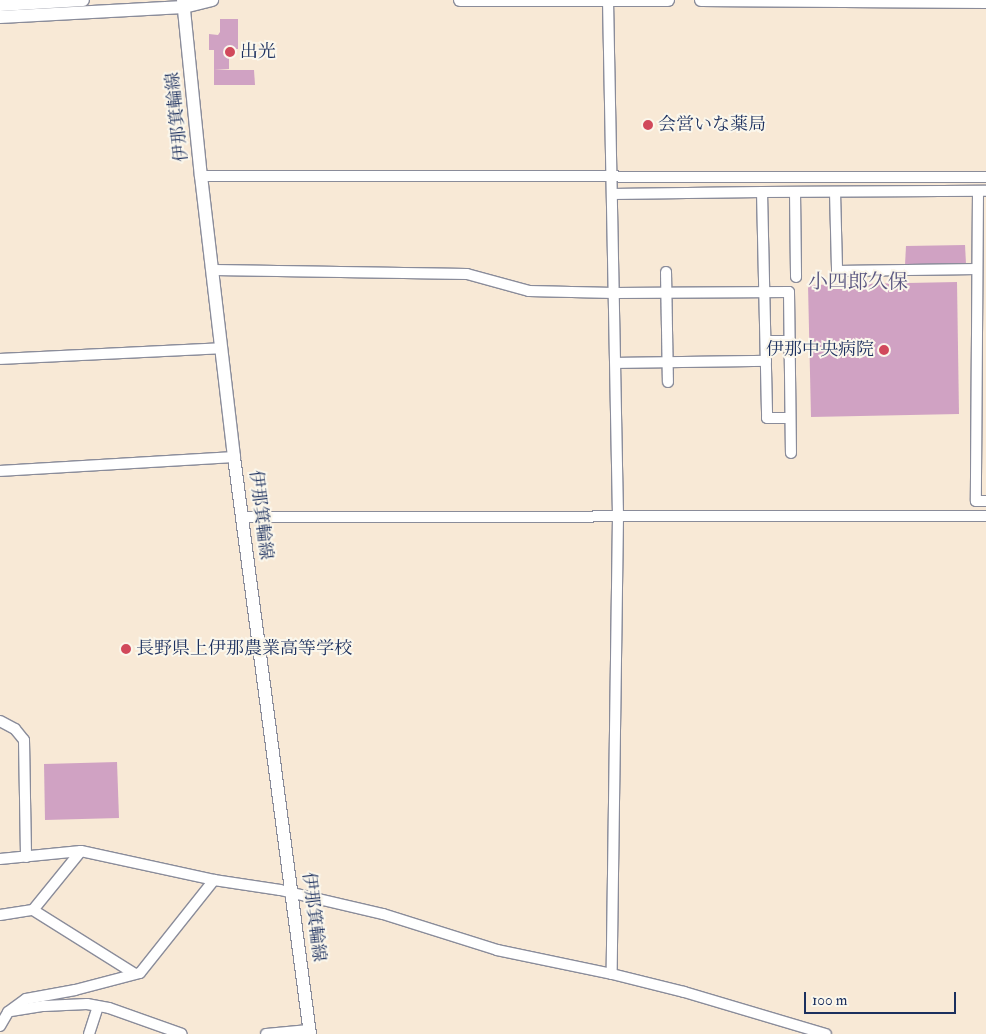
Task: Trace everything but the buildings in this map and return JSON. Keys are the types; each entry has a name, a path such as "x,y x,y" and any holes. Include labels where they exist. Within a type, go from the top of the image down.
{"main road":[{"path":"0,5 83,0"},
{"path":"0,17 184,4 212,0"},
{"path":"460,0 668,0"},
{"path":"701,0 986,2"},
{"name":"伊那箕輪線","path":"184,4 201,176 214,270 234,457 310,1032"}],"street":[{"path":"608,1 618,516 612,974"},
{"path":"201,176 986,177"},
{"path":"612,194 982,191 977,269 976,501 986,501"},
{"path":"762,192 766,293 767,418 790,418"},
{"path":"795,192 796,277"},
{"path":"835,192 837,271 977,269"},
{"path":"214,270 467,274 528,291 614,293 789,292 790,453"},
{"path":"666,272 668,382"},
{"path":"766,341 790,341"},
{"path":"0,359 221,348"},
{"path":"616,363 766,361"},
{"path":"0,471 234,457"},
{"path":"243,517 986,516"},
{"path":"0,720 15,729 24,740 26,857"},
{"path":"0,859 81,851 214,880 293,893 383,914 497,950 612,974 684,992 826,1034"},
{"path":"33,910 81,851"},
{"path":"0,1026 4,1011 26,999 75,990 140,973 214,880"},
{"path":"0,915 33,910 135,974"},
{"path":"4,1011 44,1006 87,1004 182,1034"},
{"path":"89,1034 98,1006"},
{"path":"266,1034 310,1032"}],"place":[{"name":"出光","path":"230,52"},
{"name":"会営いな薬局","path":"648,125"},
{"name":"伊那中央病院","path":"884,350"},
{"name":"長野県上伊那農業高等学校","path":"126,649"}],"district":[{"name":"小四郎久保","path":"858,281"}]}
